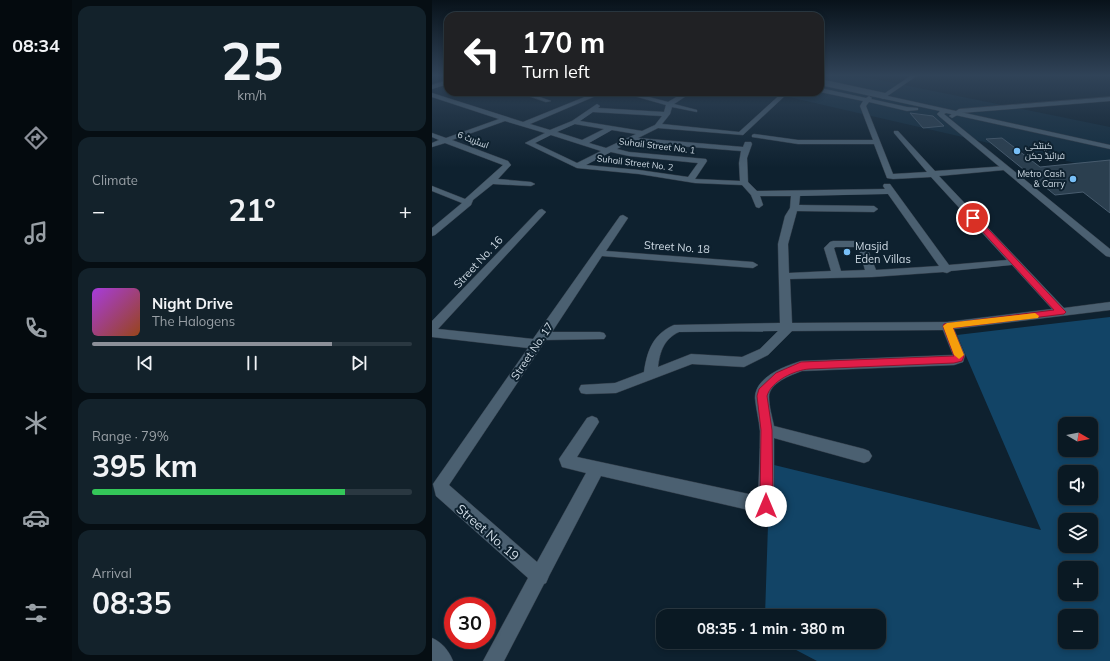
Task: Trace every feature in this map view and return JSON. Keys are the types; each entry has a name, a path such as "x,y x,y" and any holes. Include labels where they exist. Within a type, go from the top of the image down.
{"street":[{"name":"Suhail Street No. 1","path":"465,106 522,125 553,132 609,151 703,161 690,180"},
{"path":"522,125 568,106"},
{"path":"553,132 574,122 597,106"},
{"path":"577,166 657,126 667,114 670,106"},
{"path":"681,106 695,111"},
{"path":"741,134 771,106"},
{"path":"863,106 890,176 893,177 1004,168"},
{"path":"905,106 942,112"},
{"path":"920,106 1110,151"},
{"path":"954,115 959,111 1019,106"},
{"path":"591,110 667,114"},
{"path":"942,112 942,116 1110,254"},
{"path":"954,115 1110,147"},
{"path":"432,145 504,119"},
{"path":"574,122 643,133"},
{"path":"657,126 741,134 798,142 877,142"},
{"path":"583,143 611,128"},
{"name":"Suhail Street No. 2","path":"553,132 529,144 577,166 639,172 720,184 744,183"},
{"path":"896,132 1061,312"},
{"name":"اسٹریٹ 6","path":"432,135 507,165 492,181"},
{"path":"754,136 745,149 742,165 744,183 755,194 759,205"},
{"path":"630,140 745,149"},
{"path":"432,226 492,181 531,184"},
{"path":"432,188 466,200"},
{"path":"755,194 889,188 947,270"},
{"path":"586,389 616,388 691,359 744,362 764,352 786,331 783,244 790,216 794,208 796,193"},
{"path":"432,233 468,202 466,200"},
{"path":"794,208 874,209"},
{"name":"Street No. 16","path":"432,328 542,212"},
{"name":"Street No. 17","path":"441,484 538,340 623,218"},
{"path":"837,275 829,248 833,244 856,244 863,246 872,274"},
{"name":"Street No. 18","path":"599,254 753,265"},
{"path":"784,276 872,274 947,270 1014,262"},
{"path":"650,375 652,358 656,346 667,331 678,328 947,326 1110,306"},
{"path":"592,422 567,459 567,462 766,506 767,430 762,396 763,391 770,384 779,376 801,366 954,360 959,356 947,326"},
{"path":"432,333 538,340 600,336"},
{"path":"767,430 864,456"},
{"path":"493,661 540,577 597,468"},
{"name":"Street No. 19","path":"441,484 442,491 540,577"},
{"path":"432,648 443,661"}],"shaded area":[{"path":"827,106 1006,106 1110,127 1110,171"},
{"path":"1110,317 1110,661 817,661 794,649 886,649 886,609 765,609 770,464 1041,530 957,335"}],"building":[{"path":"910,113 933,116 944,126 923,128"},
{"name":"Metro Cash & Carry","path":"1002,138 1040,167 1110,160 1110,213 1083,192 1055,195 986,139"}],"slow traffic":[{"path":"959,355 947,326 1035,316"}],"place":[{"name":"کینٹکی فرائیڈ چکن","path":"1017,151"},
{"name":"Metro Cash & Carry","path":"1073,179"},
{"name":"Masjid Eden Villas","path":"847,252"}],"route":[{"path":"766,506 767,430 762,396 763,391 779,376 790,370 809,365 954,360 959,356 947,326 1061,312 973,218"}]}
